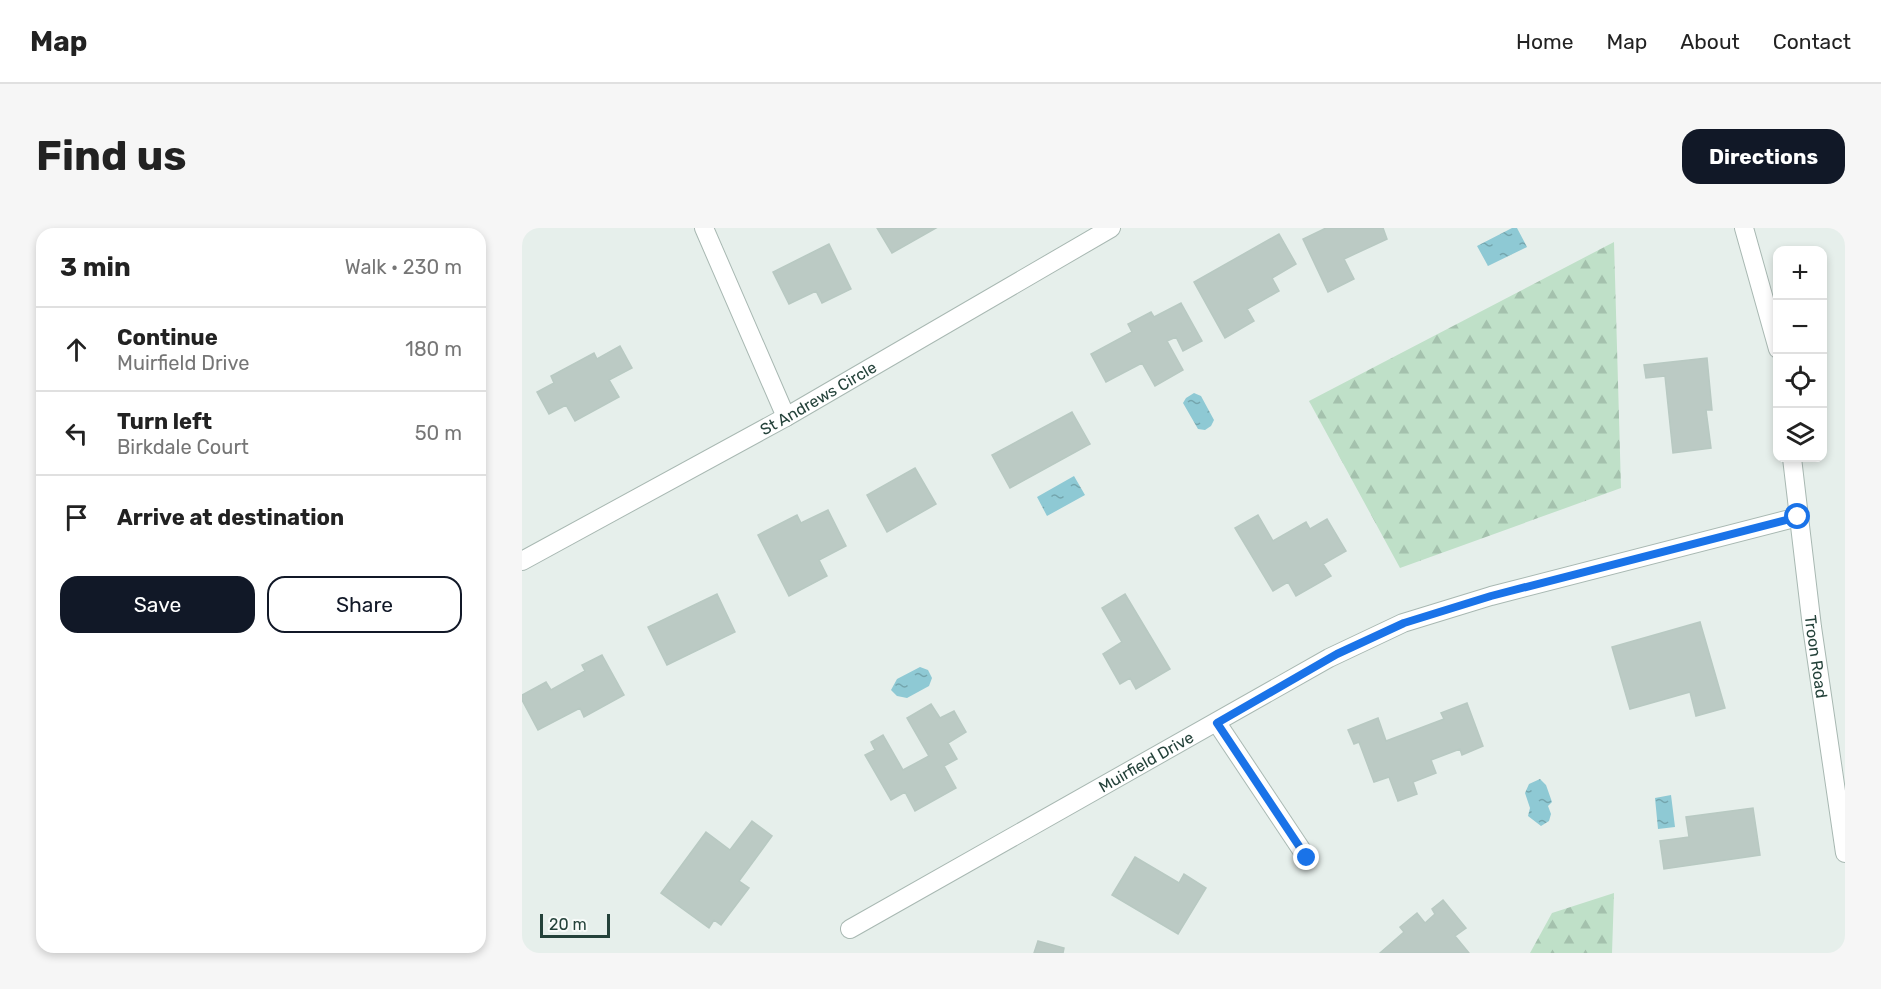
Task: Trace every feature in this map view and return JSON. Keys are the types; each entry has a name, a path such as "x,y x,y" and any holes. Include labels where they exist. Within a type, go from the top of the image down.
{"street":[{"path":"704,228 786,417"},
{"name":"St Andrews Circle","path":"522,561 786,417 1110,228"},
{"path":"1744,228 1773,331"},
{"name":"Troon Road","path":"1792,462 1845,853"},
{"name":"Muirfield Drive","path":"850,929 1337,654 1404,623 1491,596 1798,517"},
{"path":"1217,723 1307,858"}],"green space":[{"path":"1614,242 1621,488 1400,568 1309,401"},
{"path":"1614,893 1612,953 1530,953 1552,913"}],"water":[{"path":"1512,228 1517,228 1527,247 1488,266 1477,246"},
{"path":"1194,393 1201,396 1214,420 1205,430 1198,429 1183,403"},
{"path":"1074,476 1085,495 1047,516 1037,497"},
{"path":"920,667 928,670 932,678 929,686 907,698 897,696 891,690 897,679"},
{"path":"1540,779 1546,785 1552,802 1548,806 1551,814 1549,821 1541,826 1528,816 1530,808 1525,793 1529,784"},
{"path":"1671,795 1675,827 1658,829 1655,798"}],"building":[{"path":"877,228 936,228 892,253"},
{"path":"1326,228 1383,228 1387,239 1344,259 1354,279 1328,292 1303,239"},
{"path":"1279,234 1296,264 1272,278 1279,291 1247,309 1254,321 1225,338 1194,282"},
{"path":"829,244 851,289 822,303 816,291 789,304 773,272"},
{"path":"1181,303 1202,341 1183,351 1176,337 1167,341 1183,370 1155,386 1142,363 1106,382 1091,354 1132,332 1128,324 1151,312 1154,317"},
{"path":"620,346 632,368 609,380 619,397 575,421 566,405 549,414 537,392 554,383 551,376 594,353 597,359"},
{"path":"1707,358 1712,410 1706,410 1711,448 1673,453 1665,376 1646,378 1644,365"},
{"path":"1072,412 1090,444 1010,488 992,455"},
{"path":"915,468 936,504 887,532 867,495"},
{"path":"828,510 846,546 819,560 827,576 789,596 758,535 797,515 801,523"},
{"path":"1258,515 1273,541 1306,522 1310,529 1327,519 1346,551 1323,564 1331,576 1296,596 1288,582 1273,591 1235,528"},
{"path":"717,594 735,632 667,665 648,627"},
{"path":"1125,594 1170,669 1136,689 1130,678 1120,684 1103,654 1122,642 1102,608"},
{"path":"1700,622 1725,708 1696,716 1690,692 1630,709 1612,647"},
{"path":"602,655 624,695 584,717 580,708 538,730 522,700 522,695 546,682 551,690 585,671 582,665"},
{"path":"1467,703 1483,746 1462,755 1460,749 1431,760 1436,773 1413,782 1417,794 1398,801 1389,777 1374,782 1359,742 1354,744 1348,730 1378,718 1386,741 1444,719 1441,713"},
{"path":"931,704 940,718 954,711 966,732 948,743 957,759 944,766 956,788 915,811 905,792 891,800 865,755 875,750 871,742 883,735 903,770 929,756 907,718"},
{"path":"1753,808 1760,855 1664,869 1660,841 1689,837 1686,817"},
{"path":"752,821 772,836 739,881 749,888 721,925 714,920 709,928 661,893 706,832 730,850"},
{"path":"1135,857 1179,883 1184,874 1206,888 1178,934 1112,895"},
{"path":"1443,900 1466,928 1455,936 1469,953 1380,953 1404,932 1400,927 1417,913 1425,923 1435,914 1432,909"},
{"path":"1038,941 1064,948 1063,953 1034,953"}],"route":[{"path":"1307,858 1217,723 1337,654 1404,623 1491,596 1798,517"}]}
